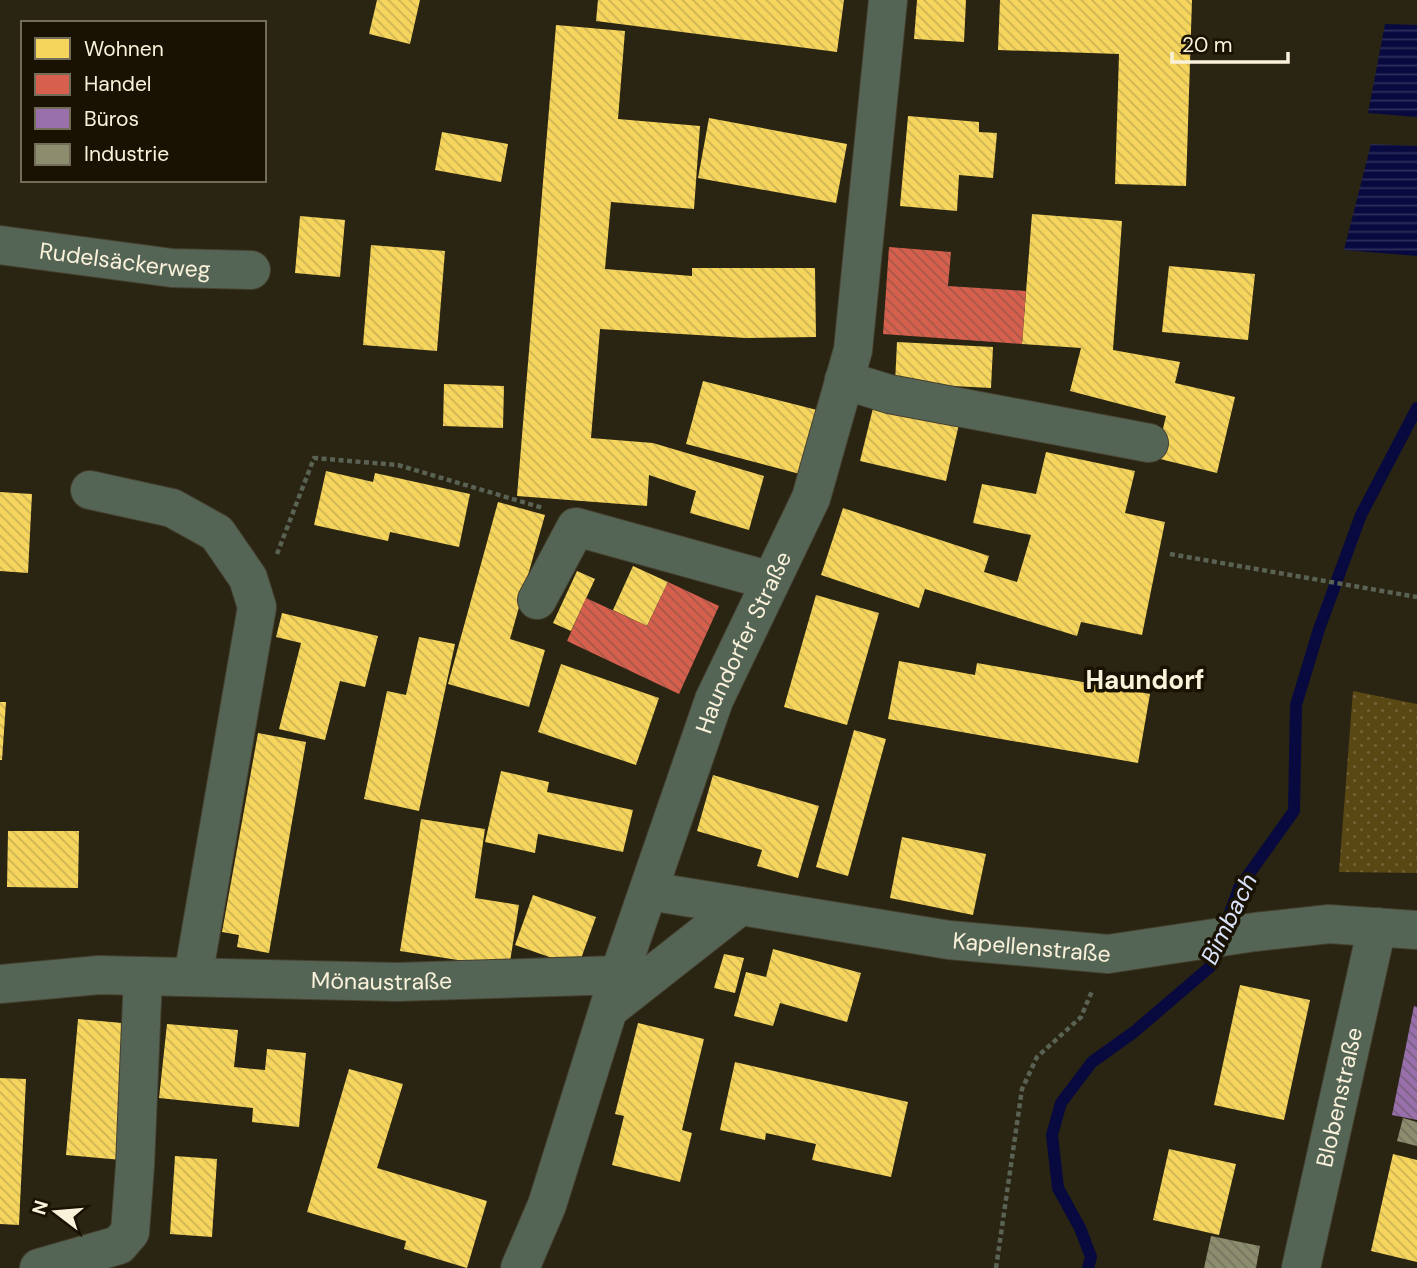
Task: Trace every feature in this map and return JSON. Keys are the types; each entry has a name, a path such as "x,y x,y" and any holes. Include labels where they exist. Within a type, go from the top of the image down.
{"street":[{"name":"Haundorfer Straße","path":"520,1268 547,1205 614,992 714,700 811,498 853,350 888,0"},
{"name":"Rudelsäckerweg","path":"0,245 172,268 251,270"},
{"path":"844,380 889,394 1149,443"},
{"path":"90,491 172,508 217,533 248,578 257,607 193,977"},
{"path":"537,600 576,527 771,581"},
{"name":"Kapellenstraße","path":"649,891 949,940 1108,954 1329,924 1417,930"},
{"path":"614,992 740,906"},
{"name":"Blobenstraße","path":"1301,1268 1377,927"},
{"name":"Mönaustraße","path":"0,984 99,975 397,982 614,992"},
{"path":"39,1268 119,1245 130,1232 143,976"}],"path":[{"path":"257,607 314,458 398,465 546,509 576,527"},
{"path":"1170,554 1417,597"},
{"path":"996,1268 1022,1088 1037,1057 1081,1017 1108,954"}],"shaded area":[{"path":"1385,24 1417,25 1417,117 1368,113"},
{"path":"1371,144 1417,146 1417,256 1344,250"},
{"path":"1353,691 1417,704 1417,873 1339,872"}],"building: Wohnen":[{"path":"377,0 420,0 410,44 369,34"},
{"path":"598,0 844,0 837,52 596,21"},
{"path":"917,0 966,0 964,42 914,39"},
{"path":"1000,0 1192,0 1186,186 1115,184 1119,54 998,50"},
{"path":"556,25 625,31 618,119 700,126 694,209 611,202 605,269 692,276 692,268 815,268 816,337 746,338 600,329 591,438 653,443 764,476 749,530 690,513 696,491 649,475 647,506 517,496"},
{"path":"908,116 979,122 979,132 997,133 993,178 959,175 957,211 900,206"},
{"path":"709,118 847,144 836,203 698,178"},
{"path":"442,132 508,144 501,182 435,170"},
{"path":"1032,214 1122,221 1113,350 1180,362 1175,383 1235,397 1217,473 1156,458 1166,416 1070,391 1081,348 1022,344"},
{"path":"300,216 345,220 340,277 295,273"},
{"path":"371,245 445,251 437,351 363,345"},
{"path":"1169,266 1255,274 1248,340 1162,332"},
{"path":"897,342 993,347 991,388 895,383"},
{"path":"703,381 817,410 800,474 686,444"},
{"path":"444,384 504,386 503,428 443,426"},
{"path":"874,404 959,424 946,481 860,461"},
{"path":"1046,452 1135,471 1125,513 1165,522 1142,635 1081,622 1077,636 925,589 919,608 821,575 843,508 989,556 984,572 1017,582 1031,535 973,523 982,484 1036,494"},
{"path":"326,471 373,482 375,473 470,494 459,547 390,532 388,541 314,525"},
{"path":"0,492 32,494 28,573 0,571"},
{"path":"498,502 545,515 510,639 545,650 529,707 448,684"},
{"path":"633,566 668,582 647,626 613,610"},
{"path":"577,571 595,579 571,631 553,623"},
{"path":"816,595 879,613 847,725 784,707"},
{"path":"282,613 378,636 365,687 340,681 325,740 279,729 301,643 276,637"},
{"path":"419,637 455,644 419,811 364,799 387,691 406,695"},
{"path":"899,661 975,675 977,663 1150,694 1138,763 888,719"},
{"path":"561,664 659,698 636,765 538,732"},
{"path":"0,702 6,702 2,760 0,760"},
{"path":"854,730 886,739 848,876 816,867"},
{"path":"258,733 306,742 269,953 237,947 239,935 222,932"},
{"path":"501,771 549,782 547,792 633,810 623,852 538,834 535,853 485,842"},
{"path":"713,775 819,806 798,878 757,866 762,850 697,831"},
{"path":"421,819 485,829 475,898 519,905 509,968 400,951"},
{"path":"8,831 79,831 78,888 7,887"},
{"path":"902,837 986,854 973,915 890,898"},
{"path":"533,895 596,917 578,967 515,945"},
{"path":"773,949 861,973 847,1022 780,1003 773,1026 734,1016 746,972 766,977"},
{"path":"724,954 744,958 735,993 714,988"},
{"path":"1240,985 1310,1000 1284,1120 1214,1105"},
{"path":"78,1019 133,1024 122,1160 66,1155"},
{"path":"638,1023 704,1039 682,1130 692,1133 680,1182 612,1165 624,1116 615,1114"},
{"path":"167,1024 238,1030 234,1067 265,1070 267,1049 306,1053 299,1127 252,1122 253,1108 159,1098"},
{"path":"735,1062 908,1102 891,1177 812,1160 816,1144 766,1133 765,1140 720,1130"},
{"path":"349,1069 403,1084 377,1168 487,1201 467,1268 404,1249 406,1241 307,1212"},
{"path":"0,1078 26,1079 19,1225 0,1224"},
{"path":"1169,1149 1236,1164 1219,1235 1153,1220"},
{"path":"1393,1154 1417,1160 1417,1262 1371,1251"},
{"path":"175,1156 217,1159 212,1237 170,1234"}],"building: Handel":[{"path":"889,247 951,252 948,286 1026,291 1022,344 883,334"},
{"path":"668,582 719,606 679,694 567,641 586,598 647,626"}],"building: Büros":[{"path":"1414,1006 1417,1007 1417,1120 1392,1115"}],"building: Industrie":[{"path":"1403,1118 1417,1122 1417,1146 1397,1141"},
{"path":"1211,1236 1260,1246 1256,1268 1204,1268"}],"waterway":[{"name":"Bimbach","path":"1088,1268 1091,1257 1080,1228 1058,1188 1052,1135 1061,1103 1092,1062 1134,1032 1210,967 1239,888 1294,811 1296,705 1319,629 1361,515 1417,408"}],"district":[{"name":"Haundorf","path":"1145,680"}]}
